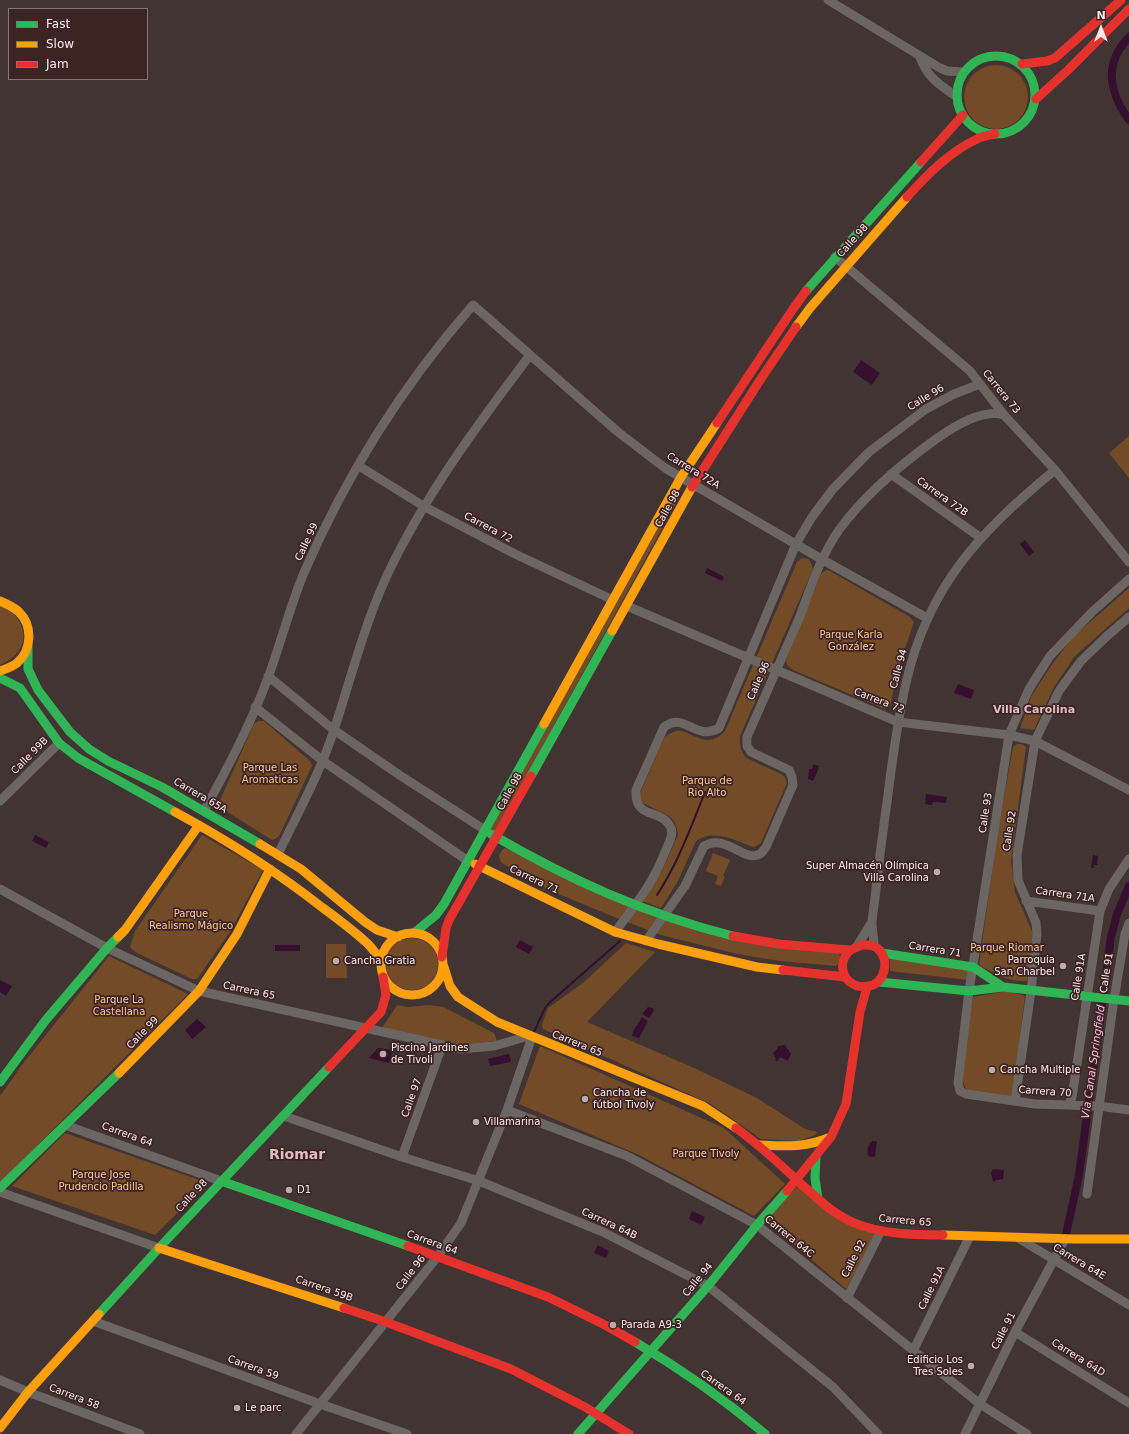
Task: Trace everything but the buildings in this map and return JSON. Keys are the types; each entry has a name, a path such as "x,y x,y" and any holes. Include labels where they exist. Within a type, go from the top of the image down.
{"street":[{"path":"828,0 947,71 964,72"},
{"path":"1022,64 1047,61 1055,58 1121,0"},
{"path":"1036,99 1068,70 1129,9"},
{"path":"919,55 924,67 932,79 957,97"},
{"path":"991,56 1004,56 1022,64 1033,80 1036,92 1036,99 1029,117 1020,126 1008,132 995,134 976,129 966,120 958,103 958,84 964,72 979,59 991,56"},
{"name":"Calle 98","path":"414,933 436,915 468,861 681,477 793,309 835,257 963,115"},
{"name":"Calle 98","path":"442,960 446,928 449,920 627,606 694,484 762,377 810,308 928,174 949,156 966,145 978,138 995,134"},
{"name":"Carrera 73","path":"835,257 970,371 1004,415 1055,470 1129,562"},
{"name":"Carrera 72A","path":"473,305 618,432 665,468 823,560 927,618"},
{"name":"Calle 99","path":"204,811 233,756 255,707 268,676 303,577 331,516 359,466 396,406 448,334 473,305"},
{"path":"278,854 323,761 355,660 374,606 394,559 462,446 530,355"},
{"name":"Calle 96","path":"615,932 635,906 655,874 672,835 671,827 666,820 640,808 635,800 636,790 664,726 670,722 678,722 704,733 713,732 719,728 796,544 812,518 833,489 869,452 926,409 954,394 980,384"},
{"name":"Calle 96","path":"646,941 685,886 704,846 710,842 717,842 752,856 761,854 766,847 793,785 792,777 789,770 751,752 747,746 747,737 823,560 839,531 852,513 878,485 948,431 976,417 993,413 1004,415"},
{"name":"Carrera 72","path":"359,466 425,507 515,554 613,600"},
{"name":"Calle 94","path":"874,946 872,922 881,839 898,722 906,682 927,618 959,565 981,538 1012,505 1055,470"},
{"name":"Carrera 72B","path":"891,474 981,538"},
{"name":"Calle 93","path":"960,1091 958,1083 969,991 1009,735 1029,689 1050,656 1092,612 1129,579"},
{"name":"Carrera 65A","path":"0,601 20,613 27,622 30,634 28,647 28,669 38,690 70,732 89,749 108,761 162,787 278,854 301,869 364,922 377,930 398,937"},
{"name":"Carrera 72","path":"627,606 898,722 1009,735 1035,741 1129,790"},
{"name":"Calle 92","path":"1016,1101 1038,934 1036,923 1018,880 1017,855 1035,741 1059,691 1081,661 1129,617"},
{"path":"0,671 10,668 21,659 28,647"},
{"name":"Carrera 71","path":"268,676 334,730 400,776 485,830 541,863 589,886 662,917 737,937 764,942 853,948"},
{"path":"0,678 20,688 59,743 84,762 199,826 299,889 352,930 369,945 381,961"},
{"name":"Carrera 71","path":"255,707 323,761 468,861 615,932 646,941 756,967 845,977"},
{"name":"Calle 99B","path":"0,802 59,743"},
{"path":"0,1082 45,1021 107,948 125,930 199,826"},
{"name":"Calle 91A","path":"1069,1105 1072,1097 1091,997 1100,912 1109,889 1129,859"},
{"name":"Calle 99","path":"0,1188 132,1060 199,991 237,934 270,870"},
{"name":"Carrera 65","path":"0,889 107,948 199,991 460,1049 475,1049 494,1046 530,1037 703,1106 719,1115 759,1145 818,1199 838,1215 864,1227 881,1231 970,1236 1065,1239 1129,1239"},
{"name":"Carrera 71A","path":"1026,901 1100,912"},
{"name":"Calle 94","path":"853,948 872,922"},
{"name":"Calle 91","path":"1087,1194 1095,1106 1111,999 1125,934 1129,923"},
{"path":"442,960 442,971 435,985 422,993 407,995 399,992 393,989 383,977 381,961 389,943 398,937 414,933 422,934 429,938 439,950 450,986 458,997 497,1022 530,1037"},
{"path":"862,945 874,946 882,953 885,967 884,975 879,982 867,987 857,987 845,977 843,973 843,959 853,948 862,945"},
{"name":"Carrera 71","path":"882,953 973,967 1003,987"},
{"name":"Calle 98","path":"0,1428 28,1392 159,1248 381,1012 386,1000 386,986 383,977"},
{"name":"Carrera 71","path":"879,982 969,991 1003,987 1129,1001"},
{"name":"Calle 94","path":"852,984 860,1012"},
{"name":"Calle 94","path":"578,1434 708,1286 831,1137 846,1104 860,1012 867,987"},
{"name":"Calle 96","path":"296,1434 438,1256 461,1223 506,1110 530,1037"},
{"name":"Calle 97","path":"402,1156 442,1046"},
{"name":"Carrera 70","path":"960,1091 966,1094 1035,1104 1080,1105 1129,1110"},
{"name":"Carrera 64C","path":"506,1110 627,1156 757,1225 980,1404 1027,1434"},
{"name":"Carrera 64B","path":"284,1116 479,1181 603,1232 708,1286 833,1387 878,1434"},
{"name":"Carrera 64","path":"65,1124 221,1181 438,1256 548,1297 605,1325 650,1351 734,1408 765,1434"},
{"path":"759,1145 811,1146 831,1137"},
{"path":"780,1164 782,1155 787,1146"},
{"path":"816,1156 815,1178 818,1199"},
{"name":"Carrera 59B","path":"0,1192 159,1248 283,1287 386,1322 511,1369 585,1407 629,1434"},
{"name":"Calle 92","path":"847,1298 881,1231"},
{"name":"Calle 91A","path":"913,1351 970,1236"},
{"name":"Carrera 64E","path":"1017,1238 1129,1305"},
{"name":"Calle 91","path":"965,1434 1015,1332 1065,1239"},
{"name":"Carrera 59","path":"93,1321 320,1404 407,1434"},
{"name":"Carrera 64D","path":"1015,1332 1129,1403"},
{"name":"Carrera 58","path":"0,1380 140,1434"}],"green space":[{"path":"996,65 1008,68 1019,74 1025,85 1028,97 1025,109 1019,120 1008,126 996,129 984,126 973,120 967,109 964,97 967,85 973,74 984,68"},
{"path":"1129,436 1129,478 1109,453"},
{"path":"677,492 681,494 495,833 490,829"},
{"name":"Parque de Rio Alto","path":"802,558 808,559 813,569 740,736 741,748 746,758 781,774 785,777 787,783 761,843 754,847 725,837 703,837 696,841 678,881 661,908 642,901 661,873 678,835 675,824 669,816 641,802 639,796 664,738 672,732 680,731 697,738 711,740 725,731 797,562"},
{"name":"Parque Karla González","path":"827,570 910,617 914,622 896,676 891,703 885,709 793,670 787,665 786,660 821,574"},
{"path":"1129,588 1129,608 1075,656 1054,687 1034,730 1020,728 1032,695 1053,663 1074,636"},
{"path":"0,605 10,609 17,618 21,625 23,639 22,646 13,657 0,665"},
{"name":"Parque Las Aromaticas","path":"258,721 264,721 310,761 312,766 279,836 272,840 218,805 254,724"},
{"name":"Parque Riomar","path":"1017,744 1022,744 1026,747 1011,860 1015,892 1034,936 1027,981 1008,979 979,965 997,836 1013,747"},
{"name":"Parque Realismo Mágico","path":"202,835 263,870 230,932 197,979 192,979 135,952 130,947 135,931"},
{"path":"505,848 670,920 839,953 840,957 838,964 836,966 780,961 737,954 661,935 551,891 502,863 499,855"},
{"path":"713,853 730,860 723,876 725,877 721,886 715,884 718,876 706,871"},
{"path":"407,938 417,938 427,942 434,949 438,959 438,969 434,979 427,986 417,990 407,990 397,986 390,979 386,969 386,959 390,949 397,942"},
{"path":"626,943 655,952 587,1022 692,1067 757,1098 805,1129 818,1132 815,1135 799,1141 761,1139 711,1104 543,1029 542,1025 548,1008 583,983"},
{"name":"Cancha Gratia","path":"326,944 346,944 347,978 326,978"},
{"name":"Parque La Castellana","path":"109,956 188,994 0,1183 0,1096 25,1061"},
{"path":"890,956 970,968 968,980 890,971"},
{"path":"1008,991 1025,996 1012,1097 967,1091 961,1078 973,997"},
{"path":"397,1005 408,1007 429,1005 443,1007 494,1033 497,1041 454,1044 382,1028"},
{"name":"Parque Tivoly","path":"540,1046 724,1128 785,1184 754,1216 639,1155 519,1104"},
{"name":"Parque Jose Prudencio Padilla","path":"65,1133 208,1183 155,1235 12,1186"},
{"path":"797,1187 876,1234 846,1289 766,1221"}],"shaded area":[{"path":"861,360 880,373 872,385 853,372"},
{"path":"1025,540 1034,552 1029,556 1020,544"},
{"path":"707,568 724,577 722,581 705,573"},
{"path":"958,684 974,690 971,699 954,693"},
{"path":"813,764 819,766 813,781 808,779 809,769 812,769"},
{"path":"926,794 947,797 946,803 933,802 932,805 925,804"},
{"path":"35,835 49,842 46,848 32,841"},
{"path":"1093,855 1098,856 1097,865 1094,865 1094,868 1091,868"},
{"path":"520,940 533,947 529,954 516,947"},
{"path":"275,945 300,945 300,951 275,951"},
{"path":"0,980 12,986 6,996 0,992"},
{"path":"648,1007 653,1008 654,1011 649,1018 642,1014"},
{"path":"642,1017 648,1021 639,1038 632,1036 634,1031"},
{"path":"197,1019 206,1027 192,1039 185,1030"},
{"path":"785,1045 791,1054 788,1061 780,1057 777,1062 773,1053 778,1046"},
{"name":"Piscina Jardines de Tivoli","path":"378,1048 393,1050 389,1063 369,1058"},
{"path":"509,1054 511,1062 490,1066 488,1059"},
{"path":"872,1141 877,1141 875,1157 869,1157 868,1149 869,1144"},
{"path":"993,1169 1004,1170 1003,1179 993,1182 991,1173"},
{"path":"692,1211 705,1217 701,1225 689,1219"},
{"path":"598,1245 609,1251 606,1258 594,1253"}],"waterway":[{"name":"Via Canal Springfield","path":"1129,37 1115,57 1112,68 1113,89 1122,110 1129,120"},
{"path":"657,895 678,858 705,792"},
{"name":"Via Canal Springfield","path":"1065,1239 1079,1175 1111,937 1117,914 1129,886"},
{"path":"534,1032 545,1008 549,1003 620,941"}],"traffic: fast":[{"path":"988,56 1004,56 1018,62 1029,73 1035,87 1035,95 1035,103 1029,117 1018,128 1004,134 988,134 974,128 963,117 957,103 957,87 963,73 974,62 988,56"},
{"path":"806,291 921,162"},
{"path":"531,776 612,631"},
{"path":"28,647 28,669 38,690 70,732 89,749 108,761 162,787 260,844"},
{"path":"0,678 20,688 59,743 78,758 175,812"},
{"path":"414,933 436,915 444,904 544,724"},
{"path":"491,834 549,866 608,894 669,917 733,936"},
{"path":"0,1082 45,1021 118,937"},
{"path":"882,953 973,967 1003,987"},
{"path":"879,982 969,991 1003,987 1129,1001"},
{"path":"99,1314 329,1067"},
{"path":"0,1188 119,1073"},
{"path":"816,1156 815,1178 818,1199"},
{"path":"221,1181 408,1246"},
{"path":"578,1434 708,1286 757,1225 787,1191"},
{"path":"635,1342 702,1385 765,1434"}],"traffic: slow":[{"path":"796,327 810,308 907,197"},
{"path":"544,724 681,477 717,423"},
{"path":"612,631 692,487"},
{"path":"0,601 8,604 19,612 24,618 27,624 29,638 26,652 22,658 13,666 0,671"},
{"path":"175,812 233,845 288,882 357,934 370,946 381,961"},
{"path":"118,937 125,930 199,825"},
{"path":"260,844 301,869 365,922 377,930 398,937"},
{"path":"475,864 615,932 658,944 757,967 783,970"},
{"path":"119,1073 199,991 237,934 270,869"},
{"path":"412,933 429,938 434,942 438,947 443,964 438,981 434,986 429,990 412,995 395,990 390,986 386,981 381,964 386,947 390,942 395,938 412,933"},
{"path":"443,964 450,986 458,997 497,1022 703,1106 736,1128"},
{"path":"759,1145 802,1145 828,1138"},
{"path":"943,1235 1129,1239"},
{"path":"159,1248 344,1308"},
{"path":"0,1428 28,1392 99,1314"}],"traffic: jam":[{"path":"1022,64 1047,61 1055,58 1121,0"},
{"path":"1036,99 1068,70 1129,9"},
{"path":"921,162 963,115"},
{"path":"907,197 931,172 957,150 979,138 995,134"},
{"path":"717,423 806,291"},
{"path":"692,487 762,377 796,327"},
{"path":"442,957 446,928 449,920 531,776"},
{"path":"733,936 779,944 849,950"},
{"path":"862,945 871,945 877,948 881,952 885,964 879,981 862,987 849,981 843,973 844,958 852,949 862,945"},
{"path":"783,970 845,977"},
{"path":"329,1067 381,1012 386,995 383,977"},
{"path":"787,1191 831,1137 846,1104 860,1012 867,987"},
{"path":"736,1128 753,1141 831,1210 852,1222 885,1231 908,1234 943,1235"},
{"path":"408,1246 548,1297 605,1325 635,1342"},
{"path":"344,1308 386,1322 511,1369 585,1407 629,1434"}],"place":[{"name":"Super Almacén Olímpica Villa Carolina","path":"937,872"},
{"name":"Cancha Gratia","path":"336,961"},
{"name":"Parroquia San Charbel","path":"1063,966"},
{"name":"Piscina Jardines de Tivoli","path":"383,1054"},
{"name":"Cancha Multiple","path":"992,1070"},
{"name":"Cancha de fútbol Tivoly","path":"585,1099"},
{"name":"Villamarina","path":"476,1122"},
{"name":"D1","path":"289,1190"},
{"name":"Parada A9-3","path":"613,1325"},
{"name":"Edificio Los Tres Soles","path":"971,1366"},
{"name":"Le parc","path":"237,1408"}],"district":[{"name":"Villa Carolina","path":"1034,710"},
{"name":"Riomar","path":"297,1155"}]}
